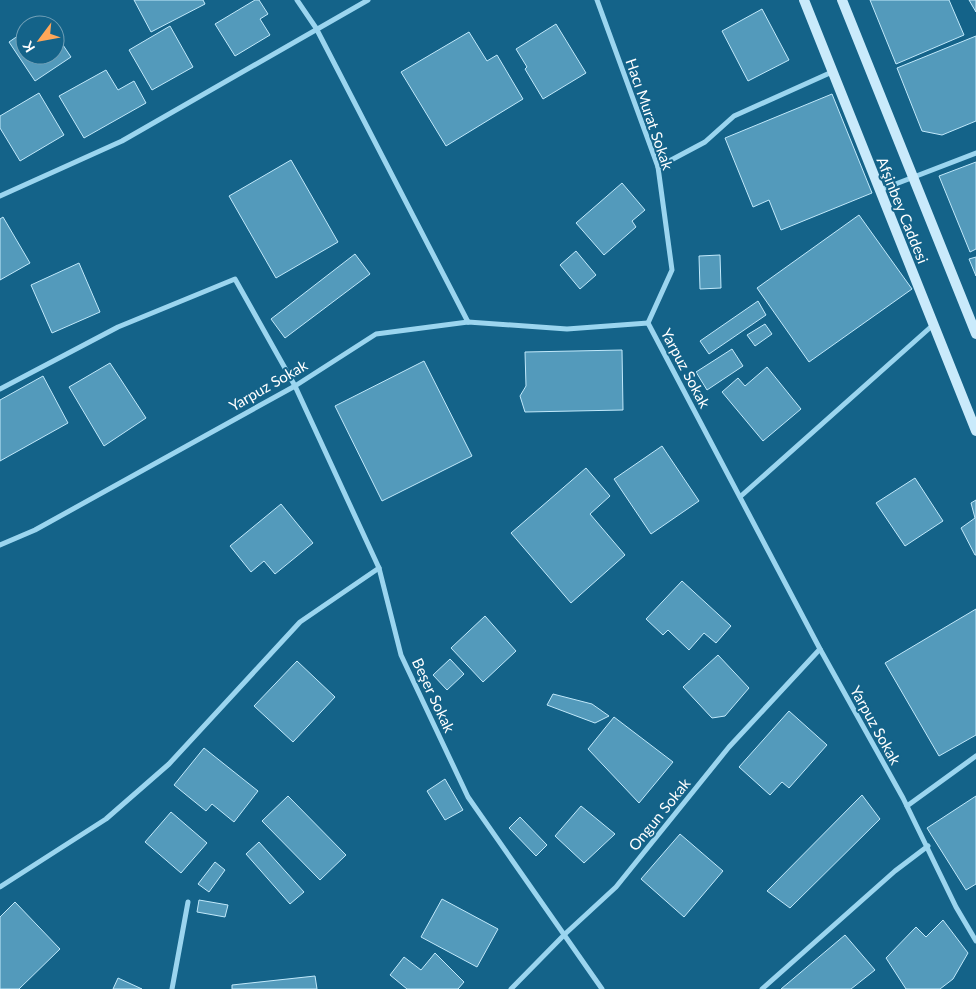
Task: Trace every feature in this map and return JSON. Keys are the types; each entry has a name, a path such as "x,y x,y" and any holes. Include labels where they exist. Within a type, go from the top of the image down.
{"main road":[{"name":"Afşinbey Caddesi","path":"804,0 976,431"},
{"name":"Afşinbey Caddesi","path":"842,0 976,334"}],"street":[{"path":"297,0 316,28 468,322"},
{"path":"0,196 122,141 316,28 368,0"},
{"name":"Hacı Murat Sokak","path":"597,0 658,167 672,270 648,323"},
{"path":"658,167 705,142 734,116 832,72"},
{"path":"879,190 976,153"},
{"name":"Beşer Sokak","path":"0,389 118,327 236,279 295,386 380,568 401,655 468,798 602,989"},
{"name":"Yarpuz Sokak","path":"0,545 35,530 295,386 376,334 468,322 567,329 648,323 820,648 907,806 956,907 976,941"},
{"path":"741,496 933,325"},
{"path":"0,887 106,819 169,764 300,622 380,568"},
{"name":"Ongun Sokak","path":"511,989 565,934 616,887 729,747 820,648"},
{"path":"907,806 976,756"},
{"path":"762,989 895,871 928,846"},
{"path":"172,989 188,902"}],"building":[{"path":"134,0 203,0 205,4 151,32"},
{"path":"255,0 259,0 268,14 260,19 270,35 235,56 215,24"},
{"path":"870,0 949,0 964,35 896,64"},
{"path":"969,0 976,0 976,12"},
{"path":"762,9 789,60 748,81 722,31"},
{"path":"556,24 586,73 543,99 525,69 527,67 516,49"},
{"path":"170,26 193,67 152,90 129,50"},
{"path":"469,32 487,61 497,55 523,99 446,146 401,72"},
{"path":"976,36 976,121 942,135 922,131 897,68"},
{"path":"15,38 15,51 9,42"},
{"path":"65,48 71,57 65,61"},
{"path":"24,65 59,65 35,81"},
{"path":"106,70 118,90 134,81 146,103 84,138 59,96"},
{"path":"39,93 64,135 20,161 0,128 0,116"},
{"path":"832,94 872,193 781,230 769,200 753,207 725,138"},
{"path":"291,160 338,242 276,278 229,196"},
{"path":"976,162 976,249 970,252 939,176"},
{"path":"622,183 645,210 632,221 636,227 604,255 576,223"},
{"path":"859,215 912,289 809,362 757,288"},
{"path":"3,217 30,263 0,280 0,219"},
{"path":"576,251 596,275 580,289 560,265"},
{"path":"355,254 370,274 285,338 271,319"},
{"path":"720,255 721,288 700,289 699,256"},
{"path":"976,257 976,276 969,259"},
{"path":"79,263 100,312 52,333 31,285"},
{"path":"758,301 766,315 709,354 700,341"},
{"path":"765,324 772,334 755,346 747,335"},
{"path":"732,349 743,366 707,390 696,372"},
{"path":"622,350 623,410 525,412 520,396 526,386 525,352"},
{"path":"424,361 472,456 382,501 335,406"},
{"path":"110,363 146,418 104,446 69,387"},
{"path":"767,367 801,409 763,441 722,392 738,378 745,386"},
{"path":"43,376 68,423 0,461 0,400"},
{"path":"662,446 699,501 651,534 614,479"},
{"path":"586,468 610,496 590,514 625,555 571,603 511,533"},
{"path":"915,478 943,521 905,546 876,503"},
{"path":"976,500 975,555 961,528 975,518 971,503"},
{"path":"281,504 313,543 275,574 264,561 251,572 230,546"},
{"path":"682,581 731,626 716,643 704,633 689,650 668,630 663,635 646,619"},
{"path":"976,609 976,735 939,756 885,663"},
{"path":"485,616 516,651 483,682 451,648"},
{"path":"718,655 749,688 725,716 712,718 683,687"},
{"path":"450,659 464,674 447,690 433,675"},
{"path":"297,661 335,697 293,742 254,706"},
{"path":"553,694 592,704 609,716 595,723 547,705"},
{"path":"789,711 827,745 789,788 782,782 770,795 739,767"},
{"path":"614,717 673,762 639,803 588,749"},
{"path":"204,748 258,791 234,822 212,804 206,811 174,785"},
{"path":"445,779 463,810 445,820 427,791"},
{"path":"862,795 880,819 790,908 767,891"},
{"path":"288,796 346,855 320,880 262,821"},
{"path":"976,796 976,884 966,890 927,828"},
{"path":"581,806 615,834 584,863 555,836"},
{"path":"171,812 207,843 181,873 145,842"},
{"path":"520,817 547,845 536,856 509,828"},
{"path":"680,834 723,871 684,917 641,879"},
{"path":"259,842 304,892 290,904 246,854"},
{"path":"215,862 225,870 209,892 198,884"},
{"path":"442,899 498,929 477,967 421,937"},
{"path":"199,900 228,905 225,917 197,912"},
{"path":"15,902 60,949 19,989 0,989 0,917"},
{"path":"943,920 968,953 953,979 940,989 906,989 886,958 916,927 926,937"},
{"path":"845,935 875,970 851,989 781,989"},
{"path":"435,953 464,982 458,989 407,989 390,975 404,957 421,970"},
{"path":"315,976 317,989 232,989 232,985"},
{"path":"118,978 142,989 113,989"}]}
